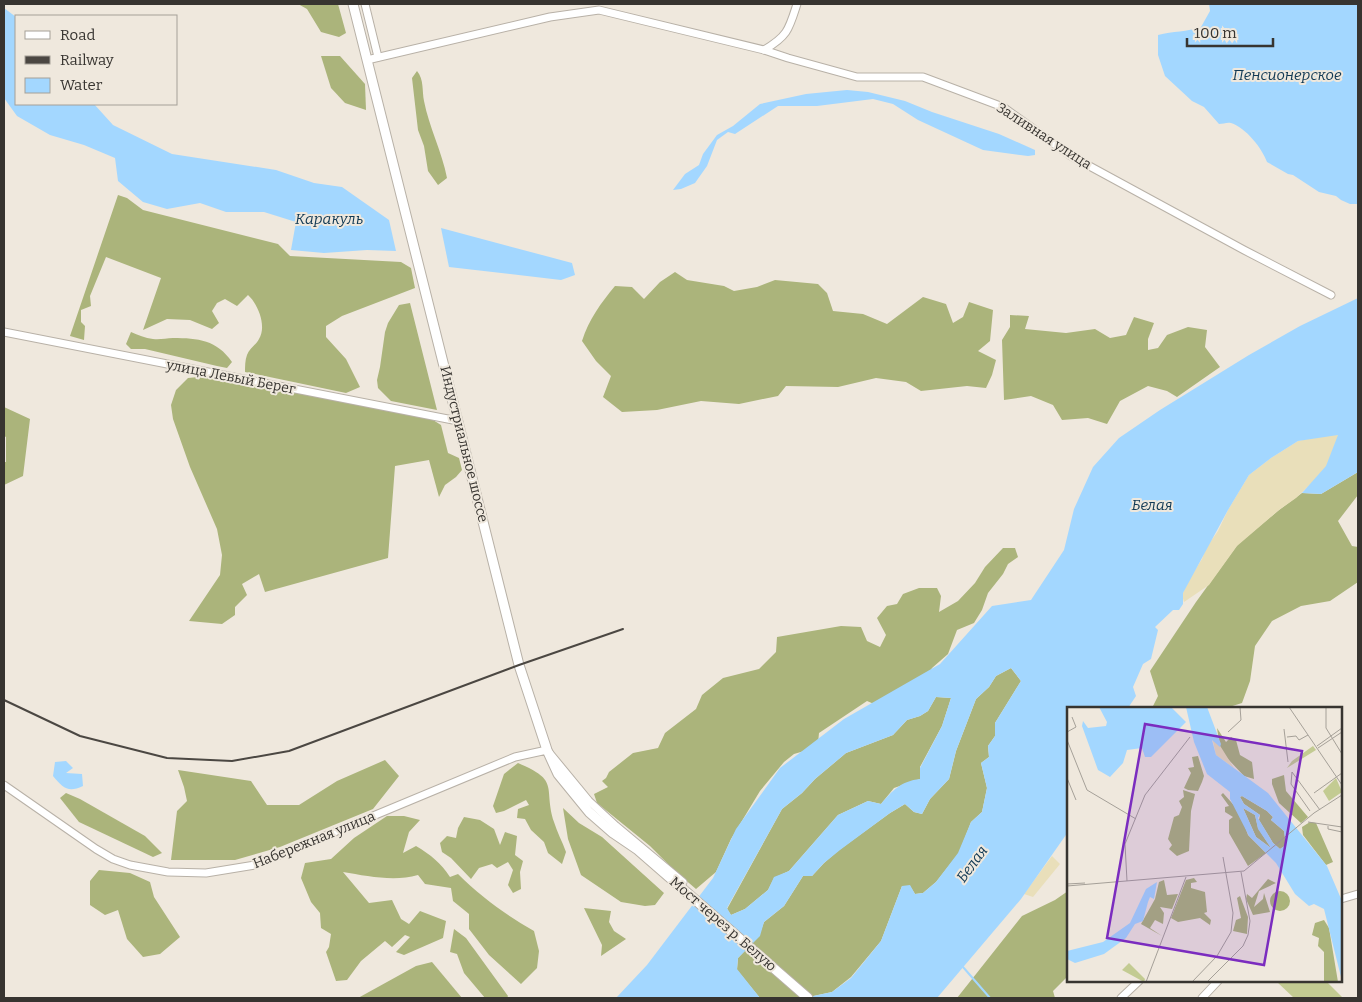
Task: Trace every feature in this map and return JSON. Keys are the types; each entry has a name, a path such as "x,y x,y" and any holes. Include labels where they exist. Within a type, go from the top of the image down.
{"main road":[{"name":"Индустриальное шоссе","path":"353,4 519,665 547,750 558,774 589,812 613,833 638,850"},
{"name":"Мост через р. Белую","path":"638,850 808,998"}],"street":[{"path":"365,4 378,57"},
{"path":"764,50 779,42 785,34 797,4"},
{"name":"Заливная улица","path":"368,60 550,16 599,10 764,50 857,77 923,77 1003,106 1071,156 1331,295"},
{"name":"улица Левый Берег","path":"4,332 458,421"},
{"path":"547,750 589,801 683,882"},
{"name":"Набережная улица","path":"4,785 96,849 113,858 130,865 168,872 206,873 255,865 515,757 547,750"},
{"path":"1342,899 1358,894"},
{"path":"1121,998 1138,982"},
{"path":"1202,998 1217,982"}],"green space":[{"path":"298,4 338,4 346,33 339,37 321,32 307,9"},
{"path":"321,56 340,56 365,84 366,110 345,103 331,88"},
{"path":"417,71 422,81 426,111 447,178 438,185 428,171 424,146 418,130 412,78"},
{"path":"118,195 127,198 143,210 278,244 290,256 401,262 411,268 415,288 342,316 326,326 326,337 346,359 360,387 346,393 245,372 247,355 259,339 262,328 258,309 248,295 237,306 225,299 217,303 212,311 219,323 212,329 190,320 167,319 143,330 161,278 106,257 90,296 91,306 81,310 81,322 85,326 84,340 70,336"},
{"path":"675,272 687,280 724,286 734,291 757,287 775,280 818,284 827,293 833,311 863,314 887,324 923,297 946,304 953,323 963,317 969,302 993,310 990,341 978,351 996,360 992,375 986,388 967,386 921,391 906,382 876,378 838,387 786,386 778,396 739,404 701,401 657,410 622,412 603,397 611,376 596,361 582,341 585,333 596,312 615,286 632,287 644,299 660,282"},
{"path":"410,303 437,410 391,401 378,388 377,380 388,323 399,305"},
{"path":"1010,315 1029,316 1025,329 1066,333 1095,329 1110,338 1126,335 1134,317 1154,323 1148,339 1148,350 1158,348 1167,335 1188,327 1207,330 1205,347 1220,367 1177,397 1167,391 1148,386 1120,401 1107,424 1088,418 1062,420 1053,405 1031,396 1004,400 1002,340 1010,327"},
{"path":"131,332 153,339 182,338 206,342 220,349 232,362 227,368 145,349 131,349 126,344"},
{"path":"219,375 433,420 441,425 448,453 459,458 462,470 445,485 439,497 429,460 395,466 388,558 265,592 259,574 242,584 247,595 235,607 235,615 222,624 189,621 220,575 222,555 217,529 190,467 173,419 171,405 176,390 188,378"},
{"path":"4,407 30,419 23,476 4,485 6,437 4,436"},
{"path":"1358,472 1358,495 1338,521 1352,546 1358,547 1358,582 1330,601 1301,606 1272,621 1255,646 1250,681 1242,703 1229,707 1152,707 1158,696 1150,671 1238,544 1302,493 1321,494"},
{"path":"1003,548 1015,548 1018,557 1008,564 1003,574 988,593 982,610 974,623 957,630 948,654 932,668 923,683 881,707 867,701 819,733 818,743 811,749 794,754 784,762 760,791 731,839 716,872 696,889 650,846 597,803 594,794 608,787 602,781 609,772 633,753 658,748 665,733 696,709 702,695 723,678 759,669 776,652 777,637 841,626 861,627 867,641 880,647 886,635 877,618 887,606 897,604 903,594 919,588 937,588 941,596 939,612 958,601"},
{"path":"1011,668 1021,681 995,723 995,736 988,746 989,757 981,763 987,788 982,812 971,822 959,853 936,882 923,893 915,894 910,886 902,886 881,941 851,977 832,992 804,998 760,998 737,970 738,958 759,936 764,922 784,906 803,876 812,876 839,850 890,813 905,804 914,812 922,814 930,799 949,779 956,751 976,699 989,687 996,676"},
{"path":"936,697 951,698 942,726 920,767 920,779 894,788 881,804 868,801 838,815 789,871 774,878 768,890 745,909 731,915 727,909 782,809 846,753 893,735 907,720 928,711"},
{"path":"385,760 399,776 373,809 280,847 235,860 171,860 177,811 187,801 178,770 251,781 267,805 299,805 337,781"},
{"path":"518,763 540,775 548,786 554,822 566,852 562,864 548,853 544,842 531,830 525,819 517,818 518,809 529,805 526,800 496,813 493,806 504,774"},
{"path":"66,793 145,836 162,853 153,857 79,822 60,798"},
{"path":"563,808 579,823 602,837 664,893 655,905 645,906 621,902 581,875 568,839"},
{"path":"387,816 404,816 420,820 409,832 403,853 416,846 435,860 450,877 458,874 494,905 534,931 539,951 537,968 521,984 489,955 469,929 469,914 453,901 451,888 425,884 418,875 390,878 343,872 369,903 392,900 401,919 409,924 420,911 446,921 443,938 404,955 396,952 410,937 405,935 392,947 385,941 361,961 347,980 336,981 326,952 329,947 331,934 321,928 320,913 311,902 301,878 305,863 331,859 354,838"},
{"path":"464,817 480,820 494,829 500,845 505,832 517,836 515,855 523,861 520,872 521,889 513,893 508,885 513,870 508,862 497,868 492,864 479,868 471,879 451,858 442,852 440,843 447,836 456,838 458,828"},
{"path":"99,870 130,873 150,882 154,897 180,937 160,954 143,957 127,939 118,910 105,915 90,905 90,881"},
{"path":"1067,892 1067,977 1053,991 1055,998 957,998 1022,916 1055,900"},
{"path":"584,908 611,911 609,922 614,931 626,939 601,956 602,945"},
{"path":"454,929 466,938 508,996 507,998 485,998 464,973 457,954 450,952"},
{"path":"432,962 462,998 358,998 416,966"},
{"path":"1277,982 1327,982 1343,998 1294,998"}],"sand":[{"path":"1339,432 1344,452 1296,498 1237,546 1209,585 1184,602 1182,595 1190,578 1249,475 1298,441"},
{"path":"1052,856 1060,864 1033,897 1024,894"}],"water":[{"name":"Пенсионерское","path":"1209,4 1358,4 1358,204 1350,204 1336,196 1319,192 1293,175 1267,162 1248,134 1231,123 1219,124 1204,107 1192,101 1165,76 1158,55 1158,35 1201,27 1210,11"},
{"name":"Каракуль","path":"4,8 15,16 15,105 95,105 113,125 172,154 276,170 314,183 342,187 389,220 396,251 367,250 324,253 291,250 296,222 264,212 226,212 200,203 167,209 143,202 118,181 115,158 84,145 50,135 17,116 4,98"},
{"path":"847,90 868,92 905,101 999,134 1035,150 1035,155 1028,156 983,150 918,120 893,104 873,99 817,106 778,106 735,134 728,132 717,140 707,166 695,183 673,190 685,174 699,165 703,154 717,135 733,126 760,104 806,94"},
{"path":"441,228 572,263 575,275 561,280 449,267"},
{"name":"Белая","path":"1358,298 1358,472 1321,494 1302,493 1326,466 1338,435 1298,441 1249,475 1183,593 1183,604 1179,610 1173,610 1155,627 1158,630 1151,659 1143,664 1133,687 1136,696 1129,707 1067,707 1067,833 1021,899 937,998 804,998 832,992 851,978 881,941 902,886 910,885 915,894 923,893 936,882 958,853 971,822 982,812 987,788 981,763 989,757 988,746 995,736 995,723 1021,681 1011,668 996,676 989,687 976,699 956,751 949,779 930,799 922,814 914,812 905,804 890,813 840,850 812,876 803,876 784,906 764,922 760,936 738,958 737,969 760,998 616,998 647,965 713,878 736,829 780,768 844,719 940,664 992,606 1031,600 1064,550 1074,509 1093,467 1119,438 1160,410 1300,326","holes":["936,697 951,698 942,726 920,768 920,779 902,784 881,804 868,801 838,815 789,871 774,877 768,890 745,909 731,915 727,908 782,809 802,793 815,779 846,753 893,735 907,720 928,711"]},
{"path":"66,761 73,768 66,773 82,774 83,786 73,789 66,788 53,776 55,762"}],"waterway":[{"path":"963,967 990,998"}],"railway":[{"path":"4,700 80,736 167,758 232,761 289,751 519,665 623,629"}]}
